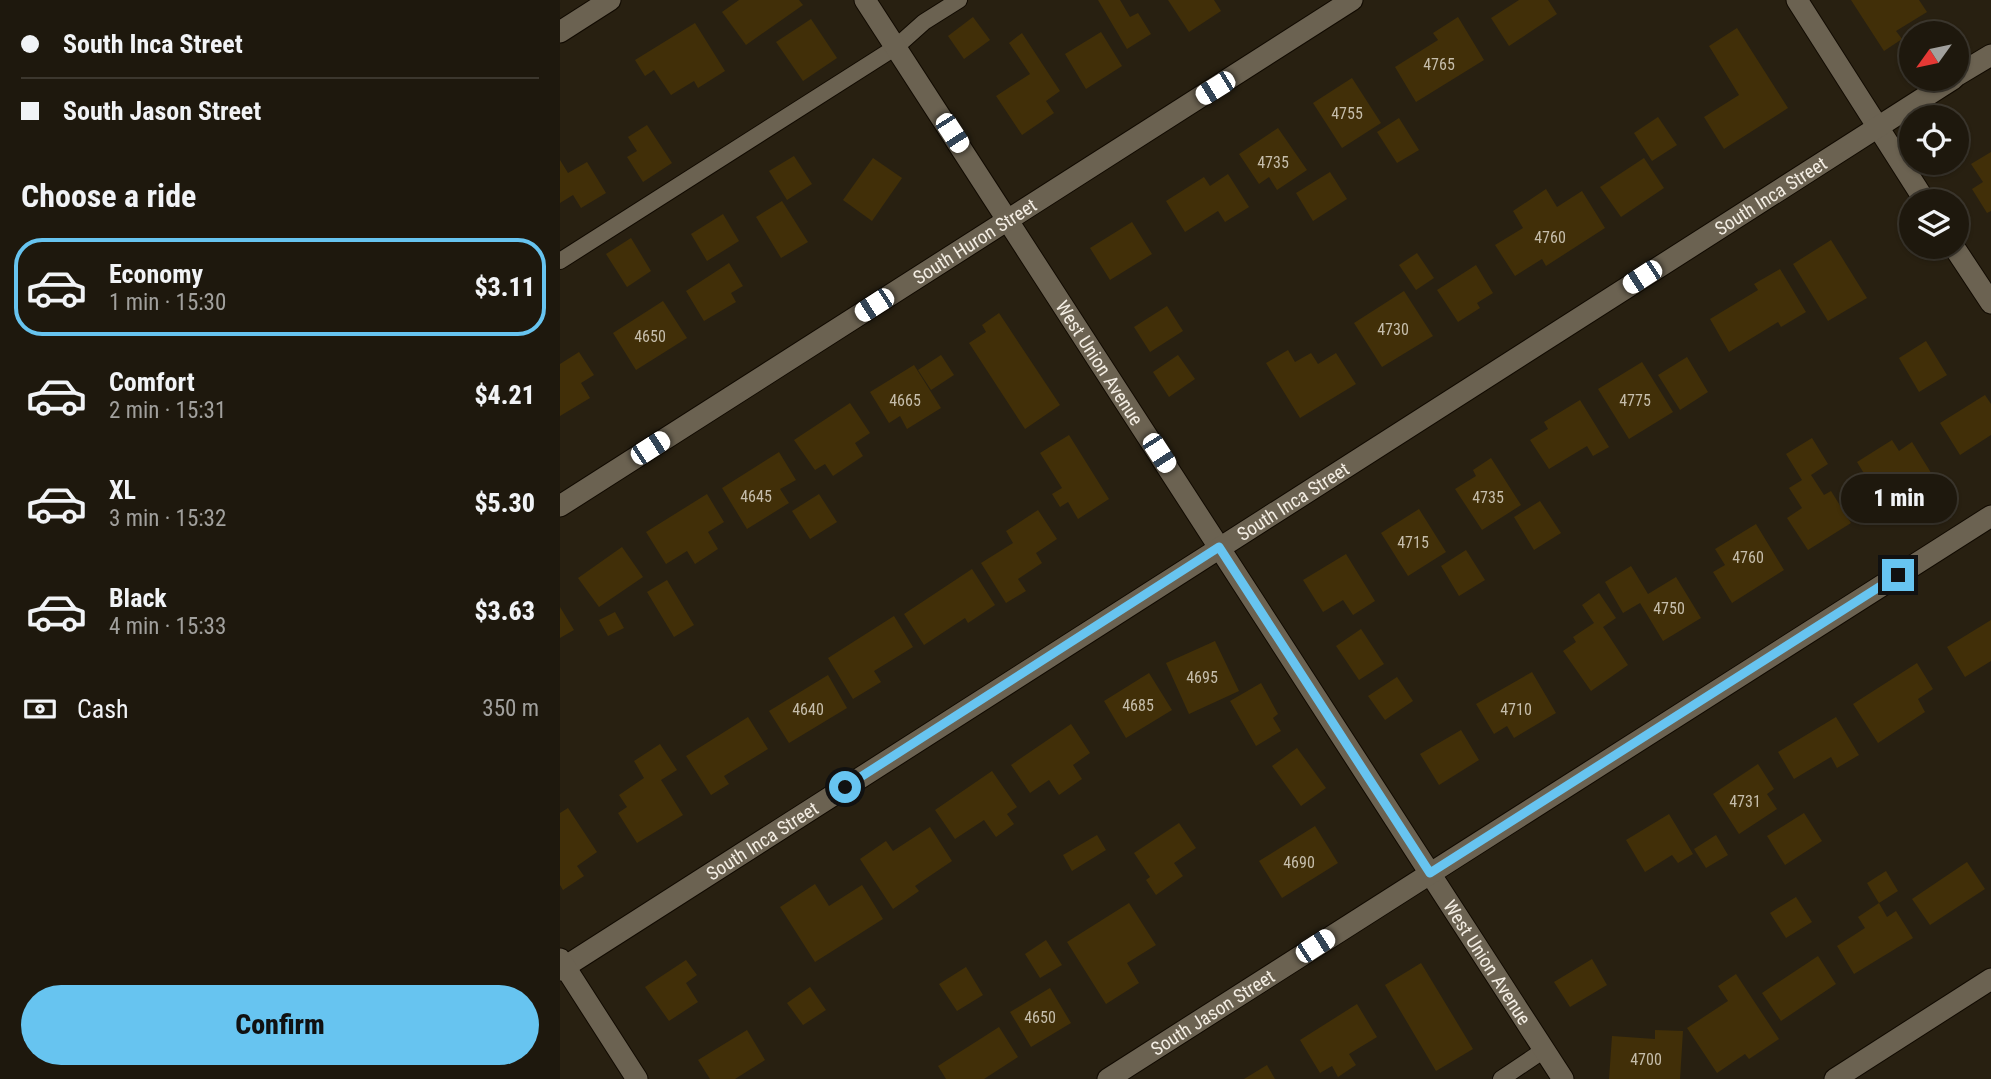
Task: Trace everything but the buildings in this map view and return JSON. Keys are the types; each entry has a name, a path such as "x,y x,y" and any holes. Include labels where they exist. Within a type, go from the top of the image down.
{"street":[{"path":"560,32 610,0"},
{"name":"West Union Avenue","path":"865,0 1563,1079"},
{"name":"South Huron Street","path":"560,506 1352,0"},
{"path":"1797,0 1917,189"},
{"name":"South Inca Street","path":"1969,69 1991,55"},
{"name":"South Inca Street","path":"562,965 1934,91"},
{"path":"1962,259 1991,303"},
{"name":"South Jason Street","path":"1108,1079 1991,516"},
{"path":"562,965 637,1079"},
{"path":"1835,1079 1991,979"}],"lane":[{"path":"560,261 896,47 924,22 959,0"},
{"path":"1501,1079 1544,1050"}],"route":[{"path":"845,787 1219,547 1430,873 1898,575"}]}
